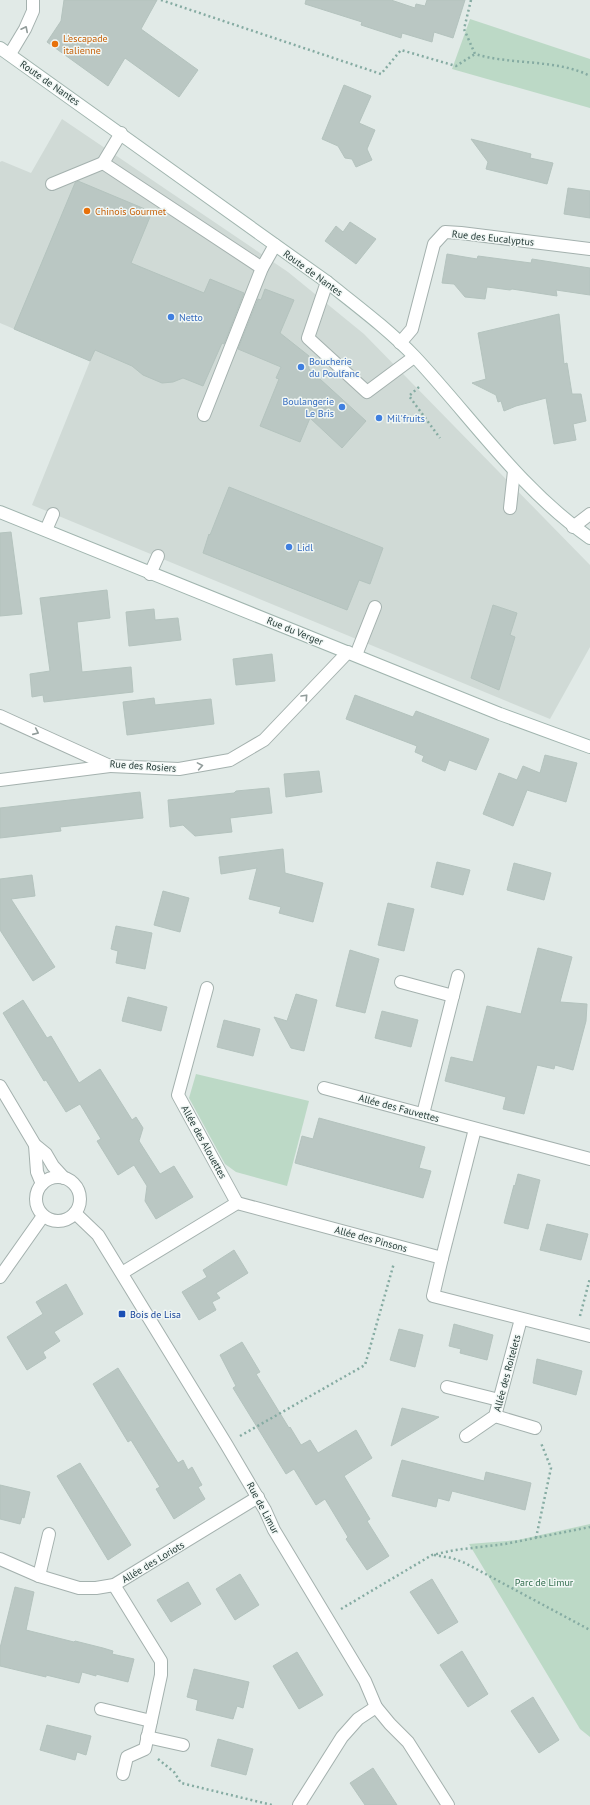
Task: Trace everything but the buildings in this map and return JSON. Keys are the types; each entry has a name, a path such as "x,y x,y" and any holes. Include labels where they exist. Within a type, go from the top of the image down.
{"street":[{"path":"5,51 26,29 33,11 32,0"},
{"name":"Route de Nantes","path":"5,51 327,282 400,343 432,377 514,471 542,500 573,527 590,538"},
{"path":"52,184 104,164 121,133"},
{"path":"104,164 262,268"},
{"name":"Rue des Eucalyptus","path":"400,343 412,329 434,244 445,232 590,249"},
{"path":"204,415 262,268 275,245"},
{"path":"327,282 308,338 367,392 414,357"},
{"path":"510,508 514,471"},
{"name":"Rue du Verger","path":"0,512 150,574 500,714 590,747"},
{"path":"46,530 53,514"},
{"path":"573,527 590,514"},
{"path":"150,574 158,556"},
{"path":"352,654 375,607"},
{"name":"Rue des Rosiers","path":"0,716 110,766 179,769 230,760 264,740 352,654"},
{"path":"0,780 110,766"},
{"path":"423,1114 458,976"},
{"path":"400,982 453,996"},
{"name":"Allée des Alouettes","path":"207,988 178,1095 237,1203"},
{"path":"0,1086 35,1145 46,1154 53,1166 64,1178 75,1186 78,1193 79,1207 75,1213 64,1220 56,1221 43,1216 36,1204 38,1190 42,1184 52,1178 64,1178"},
{"name":"Allée des Fauvettes","path":"324,1088 590,1159"},
{"path":"474,1128 433,1296 590,1336"},
{"path":"35,1145 37,1172 42,1184"},
{"path":"122,1273 237,1203"},
{"name":"Allée des Pinsons","path":"237,1203 442,1258"},
{"name":"Rue de Limur","path":"75,1213 98,1236 122,1273 258,1498 272,1526 365,1681 376,1707 408,1742 448,1805"},
{"path":"0,1278 43,1216"},
{"name":"Allée des Roitelets","path":"466,1436 494,1416 521,1319"},
{"path":"447,1387 499,1400"},
{"path":"494,1416 535,1428"},
{"name":"Allée des Loriots","path":"0,1561 39,1576 79,1588 96,1588 114,1585 258,1498"},
{"path":"39,1576 49,1534"},
{"path":"114,1585 161,1661 161,1675 146,1743"},
{"path":"299,1805 342,1736 358,1719 376,1707"},
{"path":"101,1709 151,1721"},
{"path":"123,1774 127,1757 146,1743 183,1745"}],"path":[{"path":"161,0 381,74 401,50 456,66 475,54"},
{"path":"471,0 464,28 475,54 487,58 546,64 581,71 590,76"},
{"path":"432,377 409,396 440,438"},
{"path":"226,1444 365,1365 398,1246"},
{"path":"575,1332 590,1278"},
{"path":"535,1428 551,1468 536,1538"},
{"path":"327,1618 432,1555 455,1550 505,1544 590,1527"},
{"path":"432,1555 452,1558 465,1563 590,1630"},
{"path":"146,1743 174,1772 181,1783 272,1805"}],"shaded area":[{"path":"62,119 288,272 364,334 590,565 590,647 550,719 32,505 90,361 0,323 0,162 2,161 31,173"}],"green space":[{"path":"470,19 590,59 590,108 452,69"},
{"path":"196,1074 309,1101 287,1186 236,1172 225,1164 189,1098"},
{"name":"Parc de Limur","path":"590,1524 590,1737 580,1729 469,1544 518,1540"}],"place":[{"name":"L'escapade italienne","path":"55,44"},
{"name":"Chinois Gourmet","path":"87,211"},
{"name":"Netto","path":"171,317"},
{"name":"Boucherie du Poulfanc","path":"301,367"},
{"name":"Boulangerie Le Bris","path":"342,407"},
{"name":"Mil'fruits","path":"379,418"},
{"name":"Lidl","path":"289,547"},
{"name":"Bois de Lisa","path":"122,1314"}]}
